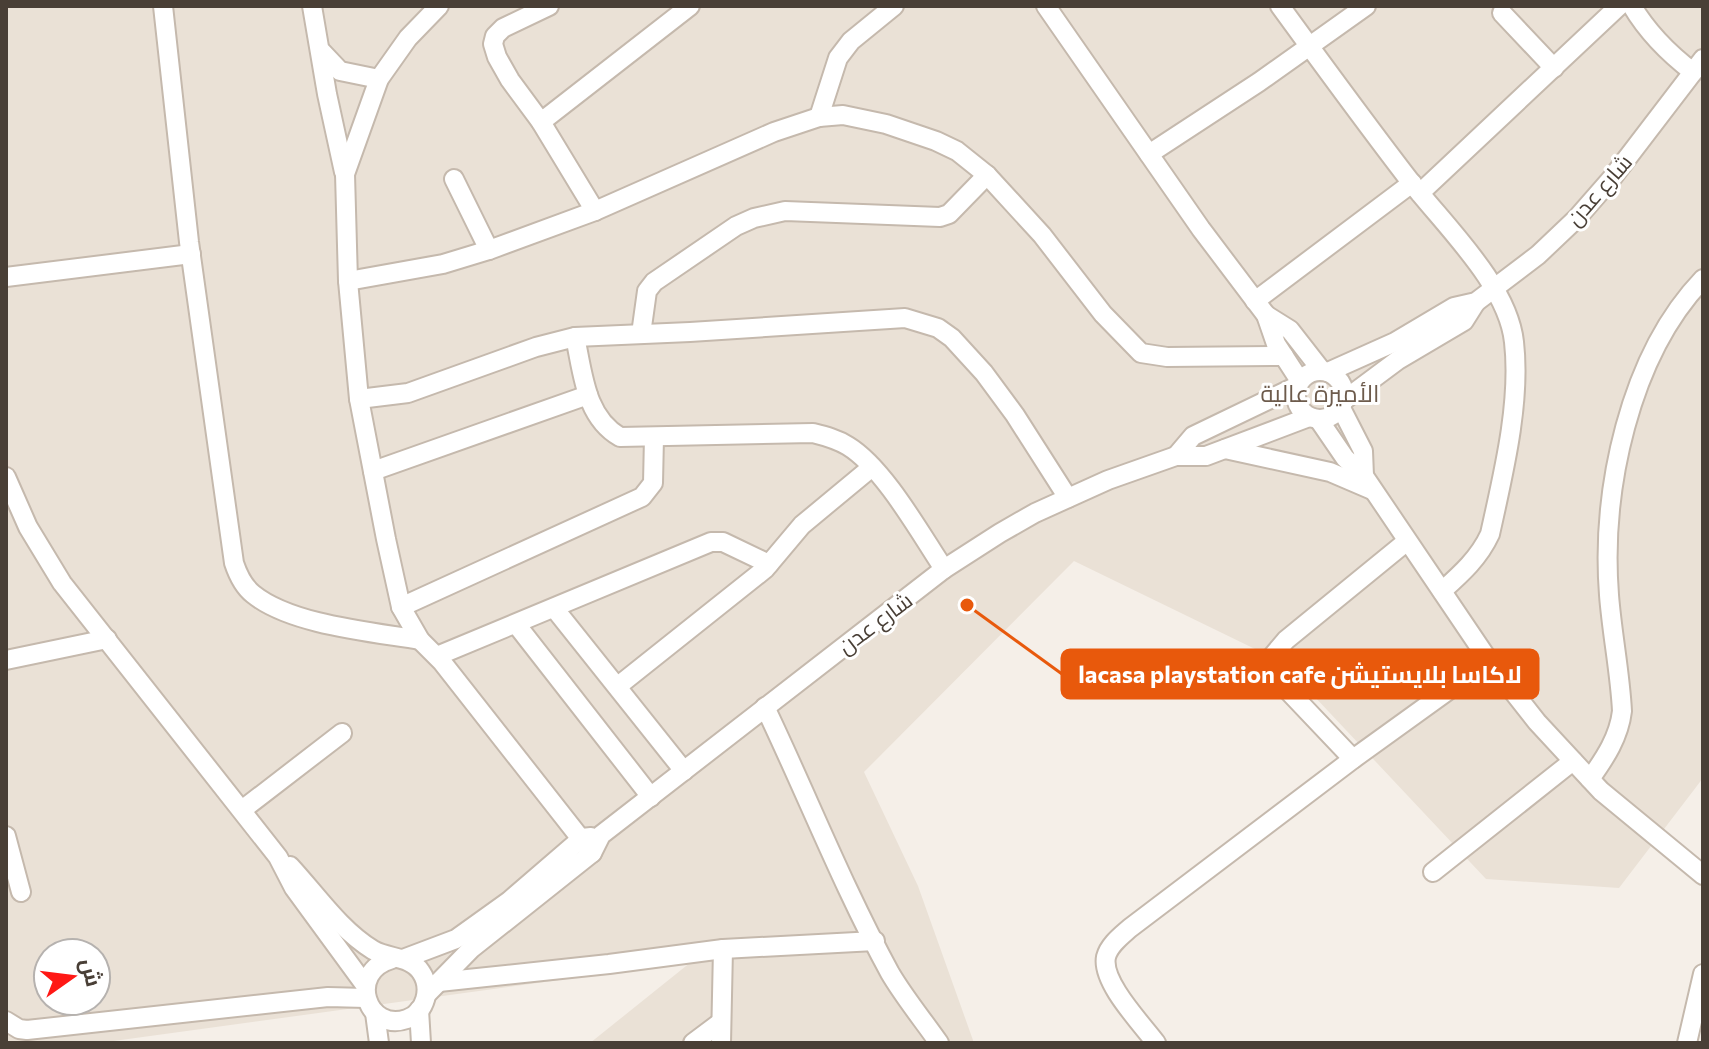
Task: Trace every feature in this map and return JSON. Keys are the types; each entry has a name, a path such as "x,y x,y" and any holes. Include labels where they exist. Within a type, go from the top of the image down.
{"street":[{"path":"163,6 191,254 234,563 239,578 272,606 337,627 420,640"},
{"path":"312,6 345,174 348,281 359,399 401,607 420,640 437,656 587,846"},
{"path":"345,174 379,79 408,38 439,6"},
{"path":"549,6 503,28 495,36 493,44 510,80 541,122 595,211"},
{"path":"541,122 690,6"},
{"path":"1046,6 1261,308 1276,344 1299,384"},
{"path":"1280,6 1495,289 1509,318 1516,377 1490,534 1482,550 1442,591"},
{"path":"1149,154 1366,6"},
{"path":"1261,308 1416,188 1554,68 1619,6"},
{"path":"1632,6 1651,34 1672,56 1698,65"},
{"path":"819,117 838,58 851,41 886,9"},
{"path":"1502,13 1554,68"},
{"path":"322,52 340,71 379,79"},
{"name":"شارع عدن","path":"1325,372 1395,342 1454,307 1476,302 1538,255 1577,218 1612,178 1698,65"},
{"path":"348,281 443,264 489,250 595,211 727,150 819,117 843,115 914,133 957,151 987,175 1042,235 1103,314 1141,353 1167,357 1284,356"},
{"path":"641,334 647,291 654,282 736,226 785,211 940,217 949,214 987,175"},
{"path":"454,179 489,250"},
{"path":"6,277 191,254"},
{"path":"1590,779 1614,740 1622,711 1609,593 1609,520 1628,416 1657,342 1674,313 1703,279"},
{"name":"شارع عدن","path":"1342,405 1398,360 1464,321 1476,302"},
{"path":"1261,308 1290,330 1325,372 1341,384 1342,405 1363,451 1368,483"},
{"path":"359,399 408,393 536,347 575,337 879,318 922,321 952,338 984,373 1068,498"},
{"path":"575,337 588,395 606,429 620,437 813,433 833,438 850,447 872,467 944,569"},
{"path":"1325,372 1309,373 1299,384 1296,398 1300,409 1314,418 1368,483 1489,661 1537,722 1590,779 1703,875"},
{"name":"شارع عدن","path":"1176,456 1193,436 1299,384"},
{"path":"373,471 588,395"},
{"path":"1314,418 1327,419 1342,405"},
{"name":"شارع عدن","path":"398,959 456,939 587,846 944,569 1035,513 1108,480 1176,456 1206,456 1314,418"},
{"path":"401,607 642,497 653,483 654,437"},
{"path":"1225,449 1368,483"},
{"path":"618,686 769,564 802,525 872,467"},
{"path":"6,477 28,527 62,583 278,857 294,888 369,998 390,1020 413,1016 428,995 723,949 875,941"},
{"path":"437,656 711,542 723,542 769,564"},
{"path":"1353,759 1278,680 1272,672 1270,659 1286,640 1406,542"},
{"path":"554,608 684,771"},
{"path":"516,624 651,797"},
{"path":"6,660 107,639"},
{"path":"1156,1043 1110,982 1106,955 1112,945 1130,928 1353,759 1489,661"},
{"path":"765,707 891,975 939,1043"},
{"path":"242,810 342,733"},
{"path":"1433,872 1573,761"},
{"path":"6,836 21,892"},
{"name":"شارع عدن","path":"428,995 471,949 587,846"},
{"path":"278,857 372,949 422,973 428,995 421,1043"},
{"path":"721,1043 723,949"},
{"path":"379,1043 369,998 375,967 398,959"},
{"path":"1687,1043 1703,974"},
{"path":"6,1021 27,1030 328,997 369,998"},
{"path":"693,1043 721,1022"}],"shaded area":[{"path":"6,6 1703,6 1703,778 1619,888 1486,879 1282,662 1074,561 864,772 918,886 974,1043 590,1043 691,962 99,1043 8,1043"}],"place":[{"name":"lacasa playstation cafe لاكاسا بلايستيشن","path":"967,605"}],"district":[{"name":"الأميرة عالية","path":"1320,394"}]}
